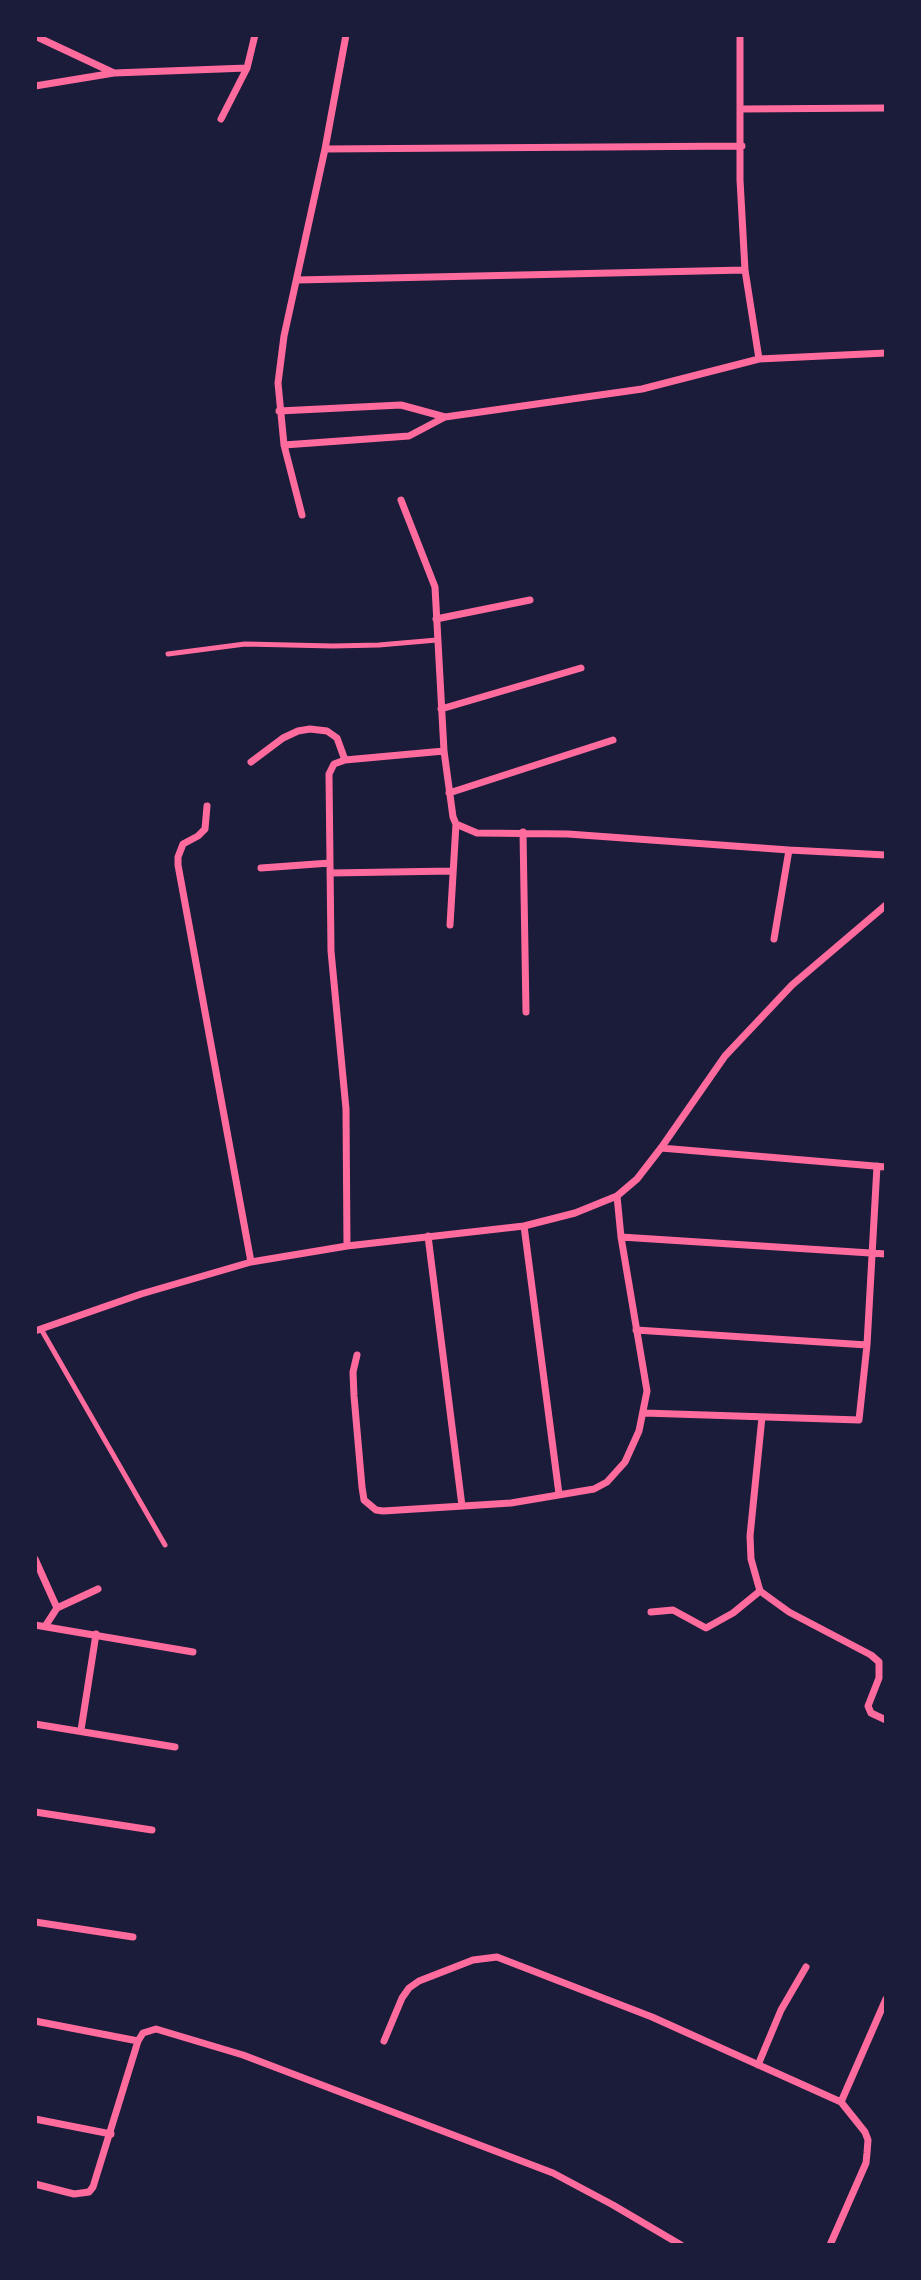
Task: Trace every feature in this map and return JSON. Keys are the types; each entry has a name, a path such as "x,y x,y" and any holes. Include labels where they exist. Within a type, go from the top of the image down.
{"street":[{"path":"221,119 247,68 255,35"},
{"path":"302,515 284,445 279,411 280,360 325,149 346,35"},
{"path":"740,35 740,180 745,270 759,359"},
{"path":"35,36 114,73"},
{"path":"35,86 114,73 247,68"},
{"path":"741,109 886,108"},
{"path":"325,149 741,146"},
{"path":"297,280 745,270"},
{"path":"284,445 409,436 445,417 642,389 759,359 886,353"},
{"path":"279,411 401,405 445,417"},
{"path":"401,500 432,576 444,751 456,824 450,925"},
{"path":"436,619 530,600"},
{"path":"441,709 581,668"},
{"path":"251,762 283,738 310,729 327,731 337,738 345,760"},
{"path":"449,793 613,740"},
{"path":"347,1247 346,1109 331,951 329,774 334,764 345,760 444,751"},
{"path":"207,806 205,829 183,844 178,865 251,1262"},
{"path":"456,824 477,833 523,832 886,855"},
{"path":"523,832 526,1012"},
{"path":"774,939 789,850"},
{"path":"261,868 330,863"},
{"path":"330,873 452,871"},
{"path":"38,1330 141,1294 251,1262 428,1236 524,1226 575,1213 617,1196 637,1179 661,1148 725,1056 792,985 886,905"},
{"path":"661,1148 886,1167"},
{"path":"644,1413 859,1420 867,1345 877,1166"},
{"path":"356,1355 353,1372 354,1396 364,1500 376,1510 511,1503 594,1489 617,1474 632,1448 644,1413 647,1391 621,1237 617,1196"},
{"path":"524,1226 559,1494"},
{"path":"428,1236 462,1506"},
{"path":"621,1237 886,1254"},
{"path":"636,1330 867,1345"},
{"path":"762,1417 750,1536 753,1574 760,1591 789,1612 871,1655 879,1662 879,1678 868,1706 871,1713 886,1720"},
{"path":"35,1559 57,1608"},
{"path":"46,1625 57,1608 98,1589"},
{"path":"650,1612 673,1610 706,1628 733,1613 760,1591"},
{"path":"35,1625 193,1652"},
{"path":"82,1730 96,1634"},
{"path":"35,1724 175,1747"},
{"path":"35,1812 152,1830"},
{"path":"35,1922 133,1937"},
{"path":"384,2041 402,1998 419,1981 473,1960 497,1957 652,2017 841,2102 865,2132 868,2140 866,2162 830,2245"},
{"path":"758,2065 781,2010 806,1966"},
{"path":"841,2102 886,1999"},
{"path":"35,2021 138,2041"},
{"path":"35,2184 74,2194 89,2192 93,2187 138,2041 149,2030 156,2029 243,2055 553,2173 613,2204 681,2245"},
{"path":"35,2119 111,2134"}],"lane":[{"path":"168,654 245,644 333,646 438,640"},
{"path":"38,1330 165,1545"}]}
